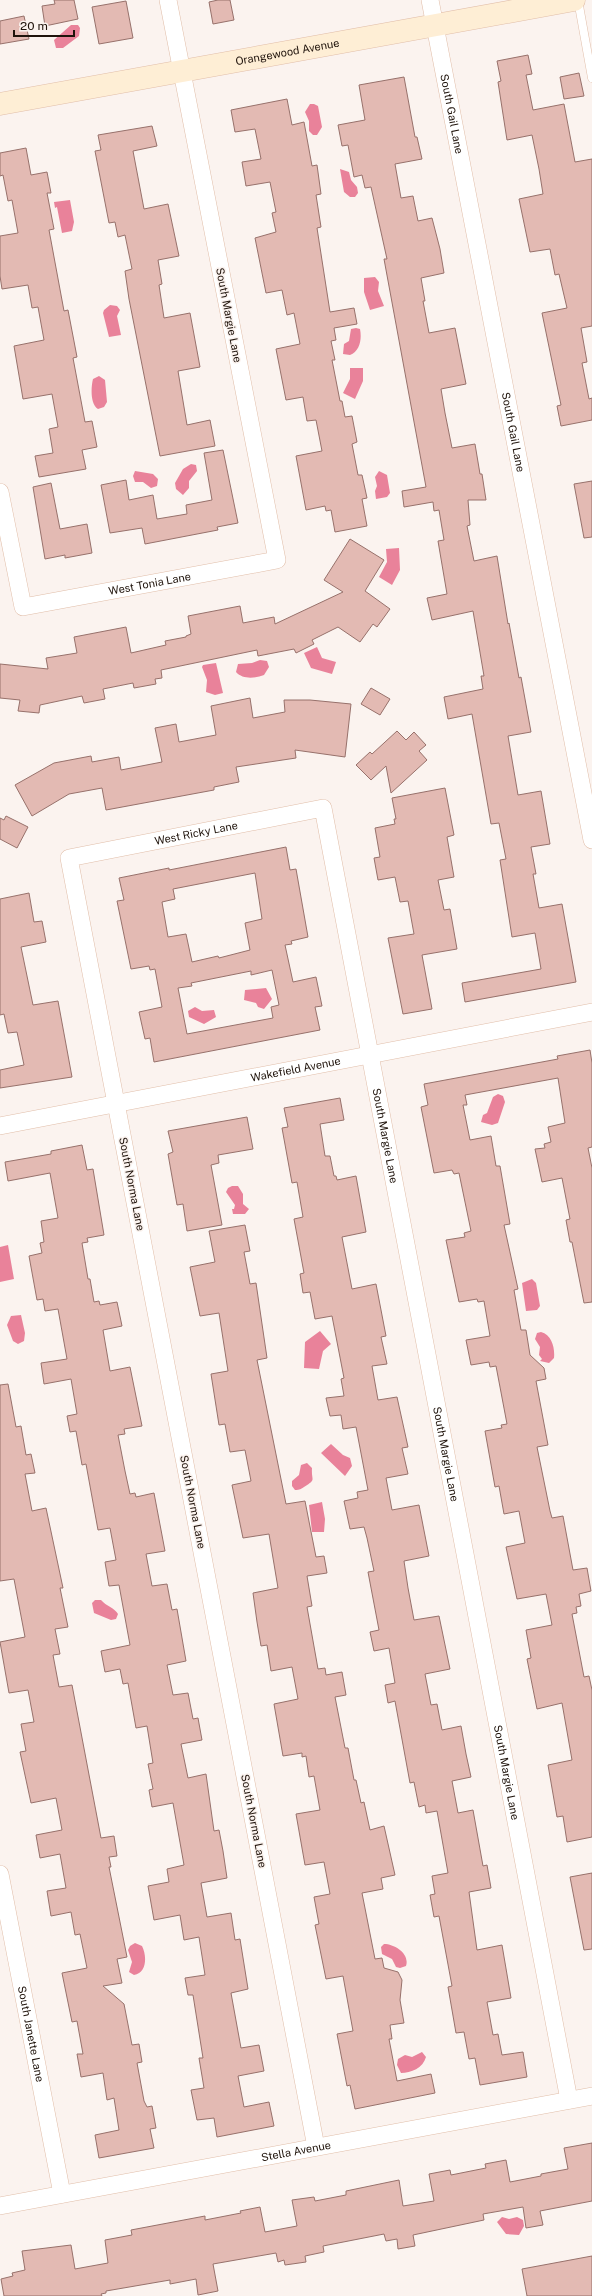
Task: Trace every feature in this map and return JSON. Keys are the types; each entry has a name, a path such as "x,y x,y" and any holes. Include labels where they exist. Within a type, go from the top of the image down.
{"main road":[{"name":"Orangewood Avenue","path":"0,104 574,0"}],"street":[{"name":"South Margie Lane","path":"168,0 277,560"},
{"name":"South Gail Lane","path":"430,0 592,840"},
{"name":"West Tonia Lane","path":"0,492 23,607 277,560"},
{"name":"South Margie Lane","path":"323,808 569,2100"},
{"name":"West Ricky Lane","path":"69,858 323,808"},
{"name":"South Norma Lane","path":"69,858 316,2147"},
{"name":"Wakefield Avenue","path":"0,1126 592,1012"},
{"name":"South Janette Lane","path":"0,1874 62,2194"},
{"name":"Stella Avenue","path":"0,2206 592,2096"}],"lane":[{"path":"578,0 592,78"}],"shaded area":[{"path":"71,25 78,25 80,28 79,36 63,48 56,48 54,40"},
{"path":"310,104 318,106 322,127 317,135 313,135 309,131 309,121 305,112"},
{"path":"340,169 349,172 351,180 357,187 358,193 355,197 350,197 344,192"},
{"path":"70,200 74,222 72,231 62,233 57,207 55,208 54,202"},
{"path":"375,277 379,282 378,291 384,306 370,310 364,292 364,278"},
{"path":"110,305 117,306 120,310 117,316 121,335 109,337 103,313 104,310"},
{"path":"351,329 360,329 361,333 358,348 350,355 343,354 344,344 349,341"},
{"path":"350,368 363,368 363,381 355,399 343,393 350,379"},
{"path":"99,376 105,380 107,402 104,407 98,409 95,407 92,399 92,391 93,379"},
{"path":"191,464 196,465 197,471 189,481 189,488 183,495 176,489 175,483 183,469"},
{"path":"135,471 153,474 158,479 157,486 151,488 143,482 135,482 133,476"},
{"path":"379,471 387,475 390,493 387,497 376,499 375,491 377,486 375,477"},
{"path":"399,548 400,570 392,585 379,577 387,562 386,549"},
{"path":"317,647 322,658 336,662 332,674 311,668 304,653"},
{"path":"260,660 267,661 269,667 264,675 257,677 246,677 239,675 236,672 238,664 252,663"},
{"path":"216,663 223,693 215,695 206,692 207,680 202,667 203,665"},
{"path":"266,988 272,999 264,1009 258,1007 256,1003 244,1000 245,990"},
{"path":"195,1007 202,1011 214,1010 216,1017 204,1024 189,1017 188,1011"},
{"path":"498,1094 503,1096 505,1102 498,1123 492,1125 481,1122 483,1115 487,1113 493,1097"},
{"path":"238,1186 243,1194 243,1204 249,1209 245,1214 233,1214 232,1209 234,1209 235,1205 226,1192 228,1188"},
{"path":"8,1245 14,1279 0,1282 0,1247"},
{"path":"532,1279 536,1283 540,1306 537,1310 526,1311 522,1283"},
{"path":"21,1315 25,1333 24,1341 18,1344 13,1341 7,1325 11,1316"},
{"path":"320,1331 331,1344 323,1351 319,1369 304,1368 305,1342"},
{"path":"541,1332 548,1336 552,1342 554,1358 549,1363 540,1361 542,1359 539,1355 540,1347 535,1339 537,1333"},
{"path":"331,1444 343,1455 350,1458 352,1466 345,1476 321,1453"},
{"path":"307,1463 312,1468 312,1481 301,1489 295,1490 292,1486 292,1481 299,1475 301,1465"},
{"path":"322,1502 325,1519 324,1532 312,1532 309,1505"},
{"path":"95,1600 101,1600 115,1610 118,1614 116,1619 111,1620 94,1613 92,1603"},
{"path":"135,1943 142,1946 144,1950 145,1964 144,1968 138,1974 134,1975 129,1972 132,1962 128,1950 130,1946"},
{"path":"384,1944 388,1944 401,1950 406,1958 406,1966 400,1968 396,1967 392,1959 382,1954 381,1947"},
{"path":"422,2052 426,2057 419,2067 413,2071 401,2073 397,2065 398,2059 405,2055 412,2057"},
{"path":"502,2217 509,2219 517,2217 523,2220 524,2226 519,2235 506,2234 497,2222"}],"building":[{"path":"54,0 74,0 78,19 45,26 42,6 55,4"},
{"path":"230,0 234,20 213,24 209,2"},
{"path":"126,1 133,38 99,44 92,7"},
{"path":"24,16 29,39 0,44 0,21"},
{"path":"528,55 532,74 526,75 533,110 564,104 575,162 592,159 592,326 581,328 587,362 582,363 589,399 592,398 592,420 561,426 557,406 561,405 542,313 567,308 559,274 555,275 550,249 530,252 519,199 543,194 539,169 532,135 507,140 498,82 501,81 497,61"},
{"path":"579,73 584,96 564,99 560,77"},
{"path":"404,77 415,137 417,137 422,159 395,164 401,198 413,196 418,221 432,218 440,249 444,273 421,278 425,301 423,301 429,333 455,328 466,384 441,389 445,413 452,448 475,444 480,474 482,474 486,500 468,500 470,525 467,526 474,561 497,556 508,624 509,623 519,678 521,677 531,732 508,736 518,795 541,791 550,844 531,847 536,874 533,874 539,908 562,904 576,982 465,1002 462,983 541,969 535,933 512,937 500,860 506,859 499,823 491,824 472,714 448,719 444,697 483,689 481,676 484,676 473,611 432,620 427,598 447,594 438,541 444,540 439,510 434,511 433,502 404,507 402,491 426,487 384,259 387,259 371,187 365,188 362,175 354,177 348,145 342,146 338,125 365,120 359,85"},
{"path":"287,99 292,125 304,122 312,166 317,165 321,194 316,195 321,227 317,228 330,312 354,308 357,324 334,328 336,340 331,341 335,360 332,360 340,401 342,401 345,417 352,416 357,442 352,444 358,475 362,475 367,498 362,499 367,526 335,532 331,510 326,511 325,506 306,510 296,456 322,451 316,420 307,421 303,397 286,400 276,349 300,344 294,313 287,315 282,290 266,293 255,238 276,232 272,213 276,212 270,182 246,186 242,162 261,159 255,129 235,132 231,110"},
{"path":"152,126 157,146 133,151 144,209 168,204 179,256 158,260 162,284 159,285 164,318 190,313 200,367 178,371 187,425 210,420 215,446 160,456 129,299 125,271 132,269 125,235 118,237 115,222 109,223 95,151 101,150 98,135"},
{"path":"26,148 31,175 47,172 51,193 47,193 54,229 49,230 64,311 68,310 77,357 73,358 85,422 92,421 97,447 82,450 86,469 39,477 35,456 53,453 49,429 58,427 52,394 23,399 14,346 44,340 38,307 32,308 28,285 2,289 0,276 0,236 18,233 12,200 8,201 3,175 0,176 0,153"},
{"path":"223,450 238,523 217,527 218,530 145,544 142,528 110,533 101,485 126,480 129,500 153,495 157,519 187,514 186,505 212,500 204,453"},
{"path":"592,481 592,537 584,538 574,484"},
{"path":"51,483 60,529 87,524 92,553 65,558 65,555 45,559 33,487"},
{"path":"350,539 384,560 365,591 390,609 377,627 373,624 360,642 338,627 312,640 314,644 296,653 294,649 258,656 257,650 161,670 162,678 155,679 156,684 134,688 133,683 103,689 105,699 84,703 82,696 40,705 39,713 18,711 20,700 0,698 0,664 48,669 46,658 77,653 74,637 126,627 131,653 166,645 165,641 186,637 191,634 188,616 240,606 243,623 274,617 275,624 343,592 324,580"},
{"path":"371,688 390,699 380,715 361,704"},
{"path":"250,698 253,718 285,712 284,700 310,700 351,704 345,757 295,750 296,758 236,767 239,782 214,787 214,790 106,810 102,788 69,794 32,816 15,785 54,763 91,756 92,762 119,757 121,770 162,762 155,728 176,724 179,742 216,735 211,706"},
{"path":"397,731 406,740 414,732 426,745 419,751 427,760 391,793 386,766 371,780 356,765 370,752 372,754"},
{"path":"445,788 454,835 447,837 454,877 438,880 444,910 450,909 457,949 422,955 432,1009 403,1014 388,938 414,934 408,901 400,902 395,877 378,880 374,858 380,857 375,828 395,824 394,819 396,819 392,798"},
{"path":"6,816 28,827 17,848 0,839 0,818 4,820"},
{"path":"286,847 290,870 296,869 308,937 291,941 292,944 285,945 293,982 316,977 322,1006 315,1007 320,1030 154,1062 150,1038 145,1039 139,1012 162,1007 155,969 150,970 149,966 131,969 117,901 124,900 119,878 169,868 169,870","holes":["255,873 262,919 245,923 250,950 219,958 218,956 192,962 186,934 168,937 162,902 175,899 173,889","272,970 279,1005 271,1007 273,1018 187,1034 178,988 192,986 191,983 251,971 251,975"]},
{"path":"29,893 34,922 42,921 46,942 21,947 33,1005 58,1001 72,1077 0,1088 0,1070 24,1065 17,1032 8,1033 4,1014 0,1015 0,899"},
{"path":"590,1050 592,1063 592,1147 588,1148 592,1168 592,1302 584,1303 572,1242 570,1242 566,1220 570,1219 562,1178 542,1182 535,1149 545,1148 544,1144 551,1142 548,1127 565,1123 558,1078 465,1095 467,1105 463,1105 470,1140 491,1136 496,1166 500,1166 510,1224 504,1225 518,1289 514,1290 521,1330 526,1330 530,1355 544,1368 546,1379 536,1381 548,1445 537,1447 550,1511 552,1518 563,1516 573,1570 587,1568 591,1591 579,1594 581,1606 576,1607 577,1613 572,1614 584,1677 589,1676 592,1690 592,1837 567,1842 563,1816 557,1817 548,1765 572,1760 562,1703 537,1709 527,1659 531,1658 526,1630 552,1625 546,1594 517,1599 506,1547 525,1543 519,1511 504,1514 499,1486 495,1487 485,1431 502,1428 501,1425 507,1424 496,1366 490,1367 489,1362 471,1365 466,1340 490,1336 484,1301 478,1302 477,1299 459,1302 446,1240 465,1237 464,1233 471,1231 459,1173 454,1174 452,1170 434,1173 421,1107 428,1105 424,1084 558,1059 557,1056"},
{"path":"340,1098 344,1120 320,1124 325,1156 330,1156 334,1176 336,1176 337,1180 356,1176 366,1232 342,1237 352,1289 376,1284 386,1336 381,1337 387,1364 372,1366 378,1400 397,1397 408,1447 402,1448 408,1474 386,1478 392,1510 419,1505 429,1556 404,1561 414,1620 439,1616 450,1669 425,1674 431,1705 437,1704 442,1730 461,1726 471,1777 452,1781 458,1813 473,1810 483,1866 487,1865 491,1888 469,1892 477,1950 502,1945 511,1998 487,2002 493,2035 498,2034 502,2055 523,2052 527,2077 480,2085 475,2058 469,2059 464,2032 456,2033 448,1987 452,1986 439,1916 434,1917 430,1895 435,1894 432,1876 448,1873 437,1811 426,1813 425,1805 419,1807 414,1782 410,1783 395,1701 388,1703 385,1685 395,1683 389,1648 374,1651 370,1632 379,1630 368,1572 374,1571 367,1538 364,1527 350,1529 344,1501 358,1498 357,1492 368,1490 356,1427 343,1429 341,1415 330,1416 326,1398 344,1396 341,1379 344,1378 332,1316 315,1319 310,1292 303,1293 300,1274 304,1273 294,1219 303,1217 297,1182 292,1183 282,1128 288,1127 284,1108"},
{"path":"247,1117 253,1149 218,1155 219,1163 211,1165 222,1225 187,1231 183,1204 177,1205 168,1154 173,1152 168,1131"},
{"path":"82,1145 87,1170 93,1169 104,1235 87,1238 88,1242 82,1243 88,1279 90,1279 94,1302 99,1301 100,1305 117,1302 122,1326 103,1330 110,1371 130,1367 142,1426 124,1429 125,1434 118,1435 125,1471 130,1494 135,1493 136,1497 154,1493 165,1551 146,1554 152,1586 167,1584 172,1610 177,1609 186,1661 167,1665 173,1695 188,1693 193,1719 198,1718 202,1740 181,1744 188,1778 206,1774 214,1831 219,1830 223,1851 227,1878 201,1883 207,1917 231,1913 235,1940 240,1939 248,1989 231,1993 241,2048 259,2045 264,2071 238,2076 244,2107 269,2102 274,2126 217,2137 214,2118 197,2120 191,2090 204,2088 199,2058 203,2058 193,1995 188,1995 185,1978 205,1975 199,1937 184,1940 180,1915 154,1920 148,1886 169,1882 167,1869 184,1865 173,1803 152,1807 149,1790 153,1789 148,1764 153,1763 147,1726 136,1728 128,1683 123,1684 120,1669 105,1672 101,1651 130,1645 119,1585 109,1586 105,1562 116,1560 110,1528 98,1530 86,1464 82,1465 76,1431 70,1432 67,1416 77,1414 71,1379 44,1384 41,1363 67,1359 58,1309 45,1311 43,1299 37,1300 29,1256 42,1253 40,1243 44,1242 41,1221 58,1218 50,1173 8,1181 5,1162 51,1154 51,1151"},
{"path":"245,1225 250,1251 244,1252 250,1284 256,1283 267,1358 257,1360 286,1504 305,1501 316,1557 324,1556 327,1573 307,1576 312,1606 307,1607 318,1669 325,1668 326,1675 342,1672 346,1695 335,1697 345,1748 348,1748 354,1780 356,1780 361,1803 364,1802 370,1830 384,1826 395,1875 381,1878 383,1889 362,1893 375,1959 382,1958 384,1968 398,1972 402,1980 400,2000 404,2023 390,2025 392,2039 389,2039 397,2081 431,2074 435,2093 355,2109 350,2085 347,2086 337,2034 353,2031 343,1976 326,1979 315,1925 319,1924 314,1897 330,1894 324,1862 305,1865 296,1814 320,1810 314,1776 309,1777 306,1756 302,1757 302,1753 283,1756 274,1704 298,1699 292,1667 271,1671 267,1645 261,1646 257,1622 253,1593 278,1588 269,1534 243,1538 232,1485 251,1481 245,1450 230,1452 225,1424 219,1425 211,1374 228,1371 219,1313 200,1316 190,1267 215,1262 209,1231"},
{"path":"8,1384 16,1427 21,1426 26,1455 31,1454 35,1473 25,1474 32,1511 46,1508 63,1588 60,1588 68,1627 55,1629 60,1654 53,1655 59,1687 72,1685 101,1838 114,1836 117,1856 109,1857 111,1867 109,1867 127,1957 117,1959 122,1983 103,1986 124,2004 132,2045 139,2044 142,2062 137,2063 144,2101 147,2107 152,2106 156,2128 150,2129 154,2148 99,2158 95,2135 119,2130 114,2098 107,2100 103,2073 81,2077 77,2054 83,2054 77,2021 72,2022 62,1973 87,1968 80,1934 75,1935 71,1912 51,1916 47,1891 66,1888 60,1854 40,1858 36,1835 62,1830 56,1798 31,1803 20,1752 26,1751 21,1724 34,1722 28,1690 9,1693 0,1642 25,1637 14,1579 0,1581 0,1385"},
{"path":"592,1873 592,1949 584,1950 570,1877"},
{"path":"592,2143 592,2201 540,2211 543,2225 526,2228 523,2207 483,2214 484,2220 413,2235 415,2246 398,2249 397,2239 386,2241 384,2234 323,2246 324,2252 305,2256 306,2262 285,2265 284,2260 278,2262 276,2253 213,2264 218,2291 198,2295 196,2279 170,2284 170,2280 106,2291 106,2293 101,2294 102,2296 4,2296 1,2279 13,2276 12,2273 25,2270 22,2251 71,2245 75,2269 108,2263 105,2240 132,2235 131,2230 205,2216 205,2220 241,2213 240,2211 260,2207 265,2232 297,2226 292,2200 314,2197 315,2201 346,2195 346,2191 399,2180 403,2206 434,2201 429,2174 450,2170 451,2175 486,2168 485,2164 506,2160 510,2182 568,2169 564,2148"},
{"path":"592,2256 592,2296 527,2296 522,2269"}]}
